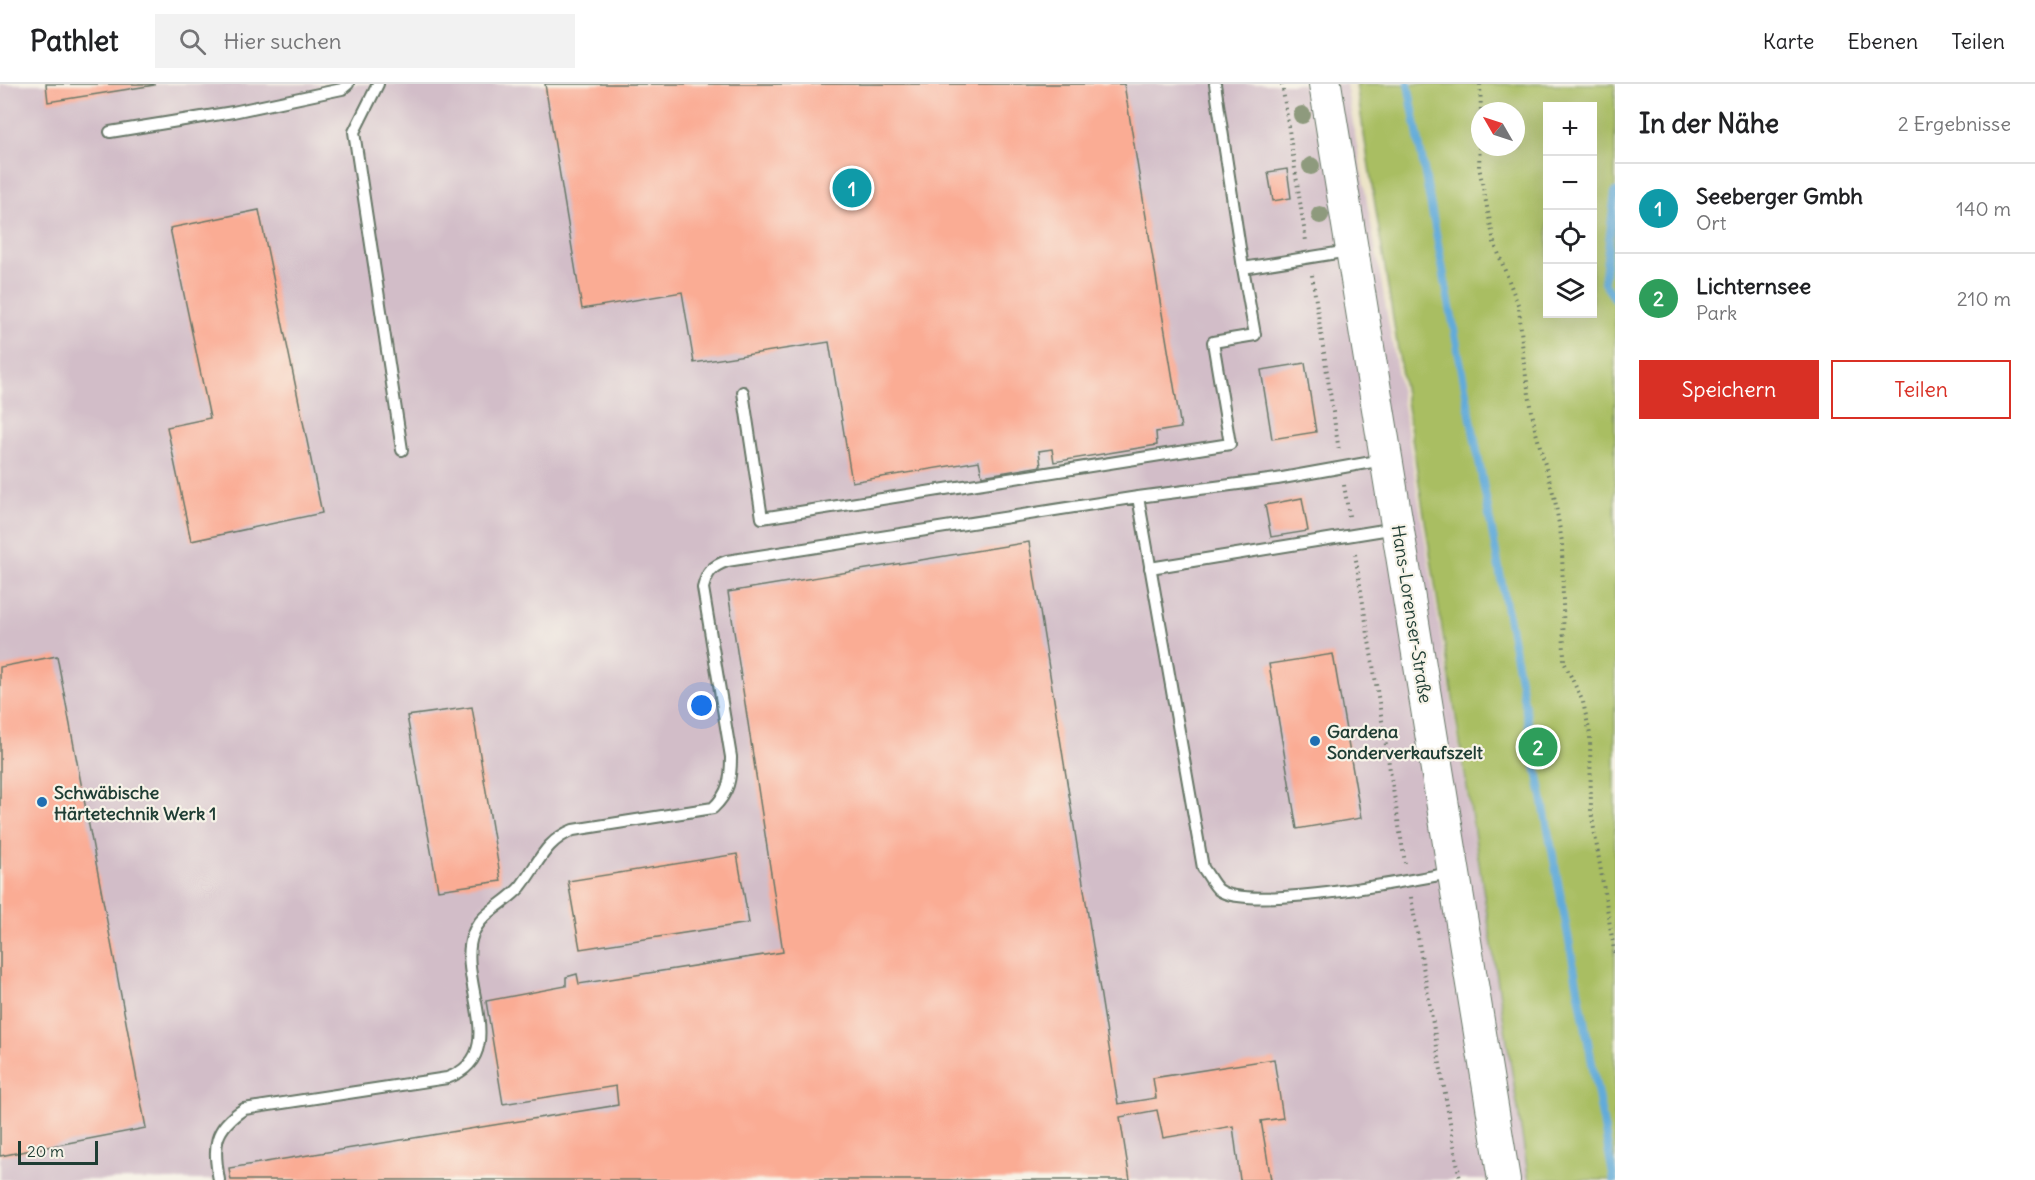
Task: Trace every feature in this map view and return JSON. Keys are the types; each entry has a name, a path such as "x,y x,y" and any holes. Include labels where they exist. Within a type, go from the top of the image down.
{"street":[{"name":"Hans-Lorenser-Straße","path":"1325,84 1504,1180"}],"lane":[{"path":"110,132 233,112 342,89 348,84"},
{"path":"378,84 354,132 402,450"},
{"path":"743,392 762,518 1230,444 1213,342 1255,335 1215,84"},
{"path":"1243,268 1352,250"},
{"path":"219,1180 215,1156 219,1131 231,1118 244,1109 447,1078 462,1073 472,1062 478,1046 479,1028 470,952 472,934 482,919 520,887 546,848 558,836 573,830 713,808 725,796 731,778 731,756 703,588 706,575 714,566 738,559 1387,459"},
{"path":"1138,497 1203,868 1220,891 1258,899 1454,872"},
{"path":"1150,568 1398,527"}],"path":[{"path":"1282,84 1408,880 1460,1180"},
{"path":"1480,84 1481,102"},
{"path":"1479,156 1479,167 1494,242 1519,307 1524,365 1535,429 1562,542 1564,662 1583,702 1590,734 1591,811 1615,956"}],"shaded area":[{"path":"0,84 1346,84 1399,381 1530,1180 0,1180"}],"green space":[{"path":"1356,84 1615,84 1615,1180 1529,1180"}],"building":[{"path":"46,84 154,84 154,85 48,102"},
{"path":"545,84 1124,84 1181,428 1156,432 1157,445 1054,462 1052,449 1039,451 1041,466 982,476 979,461 852,482 829,342 694,363 682,292 582,309"},
{"path":"1287,169 1291,198 1273,201 1268,172"},
{"path":"259,210 322,513 191,541 167,427 210,418 170,228"},
{"path":"1305,363 1316,432 1272,439 1261,370"},
{"path":"1302,498 1308,531 1271,537 1265,505"},
{"path":"1029,542 1118,1104 1156,1098 1153,1078 1274,1059 1283,1118 1261,1121 1271,1180 1240,1180 1233,1126 1163,1138 1157,1110 1120,1117 1130,1180 231,1180 229,1168 618,1105 616,1086 503,1104 486,1001 566,986 566,977 577,974 579,984 783,952 728,592"},
{"name":"Gardena Sonderverkaufszelt","path":"1333,654 1361,818 1297,829 1269,664"},
{"name":"Schwäbische Härtetechnik Werk 1","path":"57,656 146,1128 0,1156 0,667"},
{"path":"472,707 501,881 438,890 407,716"},
{"path":"737,854 749,923 580,949 568,881"}],"waterway":[{"path":"1408,84 1614,1180"},
{"path":"1615,192 1604,283 1615,299"}],"place":[{"name":"Seeberger Gmbh","path":"852,188"},
{"name":"Gardena Sonderverkaufszelt","path":"1315,741"},
{"name":"Lichternsee","path":"1538,747"},
{"name":"Schwäbische Härtetechnik Werk 1","path":"42,802"}]}
